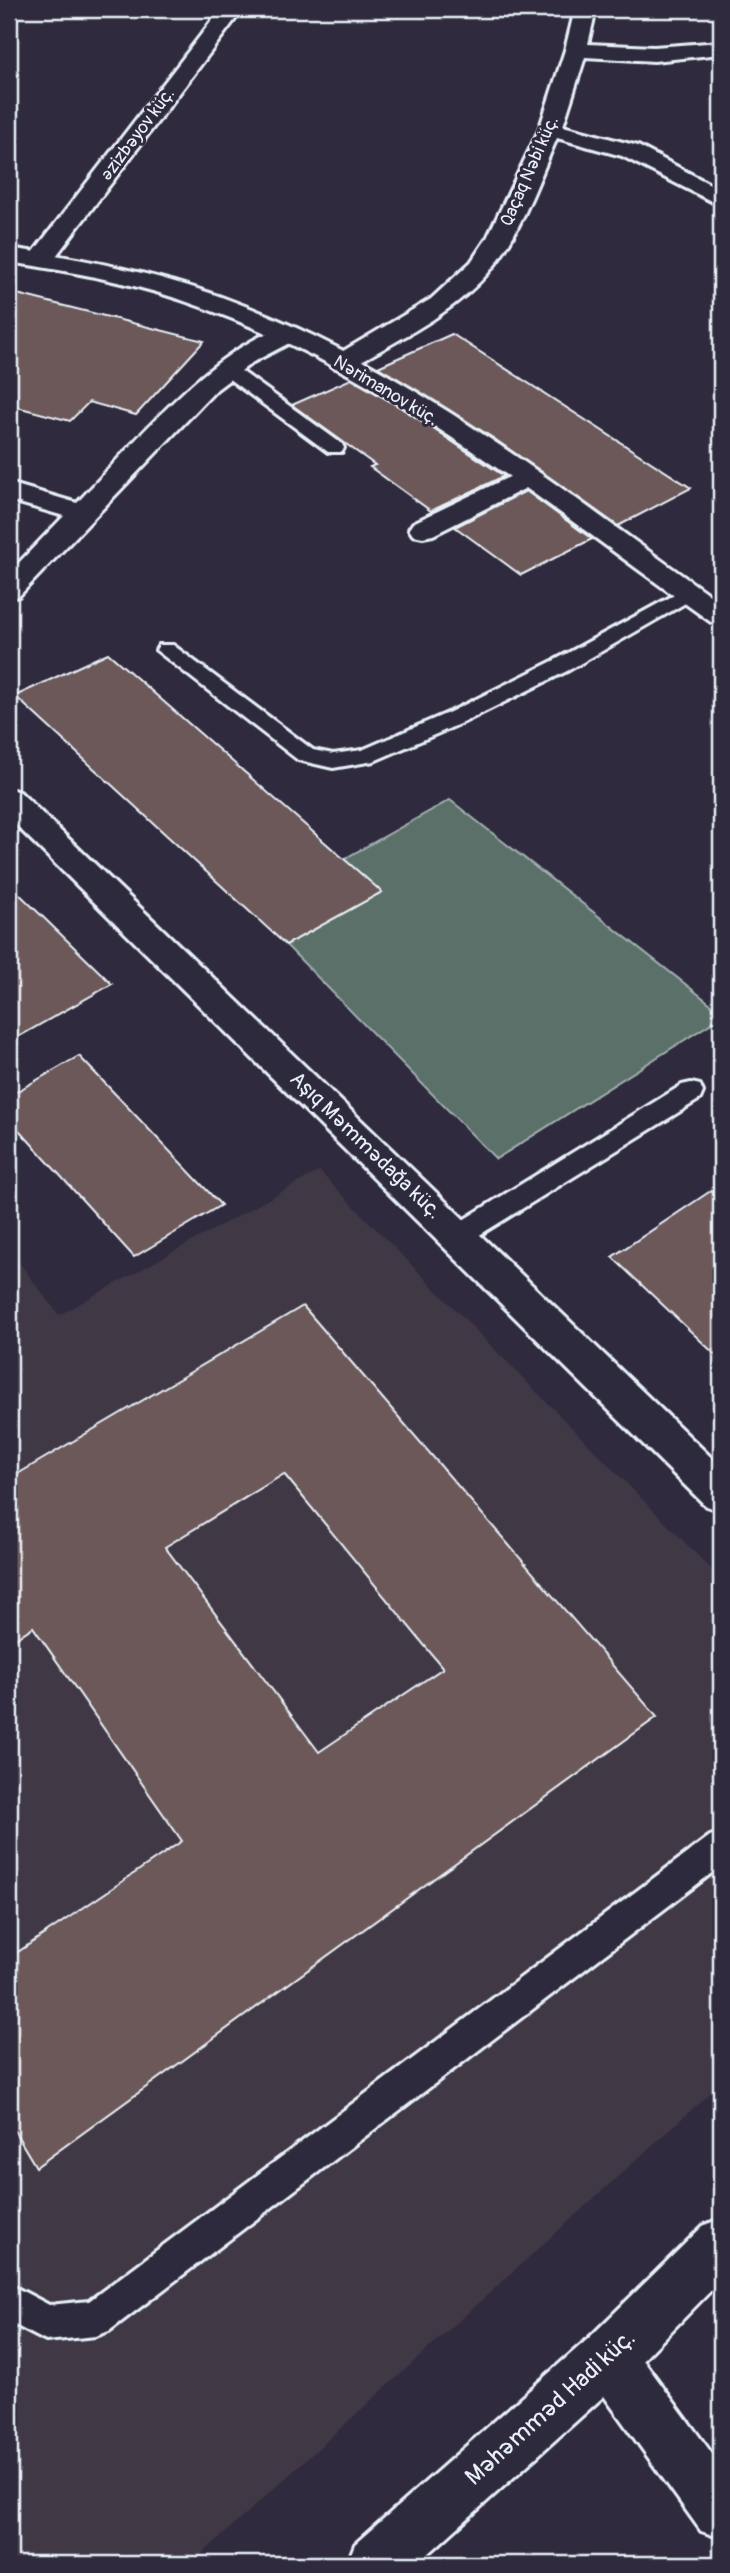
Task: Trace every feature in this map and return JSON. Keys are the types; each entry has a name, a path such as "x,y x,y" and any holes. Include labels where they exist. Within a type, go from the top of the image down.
{"street":[{"name":"Əzizbəyov küç.","path":"41,259 232,9"},
{"name":"Qaçaq Nəbi küç.","path":"342,362 440,304 480,267 499,238 550,130 576,50 585,9"},
{"path":"576,50 654,54 721,48"},
{"path":"550,130 630,150 721,199"},
{"name":"Nərimanov küç.","path":"9,255 41,259 164,287 238,312 288,334 342,362 414,405 524,478 721,616"},
{"path":"9,590 208,383 288,334"},
{"path":"423,529 524,478"},
{"path":"9,491 82,513"},
{"name":"Aşıq Məmmədağa küç.","path":"9,800 459,1235 721,1493"},
{"name":"Məhəmməd Hadi küç.","path":"375,2564 608,2357 721,2244"},
{"path":"608,2357 721,2511"}],"lane":[{"path":"227,369 335,448"},
{"path":"166,650 306,755 333,761 366,756 457,717 562,664 689,593"},
{"path":"459,1235 691,1093"},
{"path":"9,2302 46,2323 96,2318 721,1847"}],"shaded area":[{"path":"319,1171 721,1579 721,2083 191,2564 9,2564 9,1249 59,1315"}],"green space":[{"path":"450,800 721,1012 721,1017 496,1159 286,945 381,892 344,859"}],"building":[{"path":"9,292 204,341 136,415 89,402 70,421 9,405"},
{"path":"452,334 691,488 618,526 493,438 378,367"},
{"path":"351,379 403,409 504,476 431,511 370,467 375,465 292,405"},
{"path":"526,491 592,539 521,575 455,527"},
{"path":"108,653 382,892 286,945 15,696"},
{"path":"9,884 112,984 9,1042"},
{"path":"79,1056 221,1205 134,1257 9,1119 9,1096"},
{"path":"721,1184 721,1360 612,1257"},
{"path":"303,1306 657,1717 36,2167 9,2122 9,1958 182,1841 33,1627 9,1643 9,1479","holes":["284,1474 443,1668 319,1752 165,1547"]}]}
